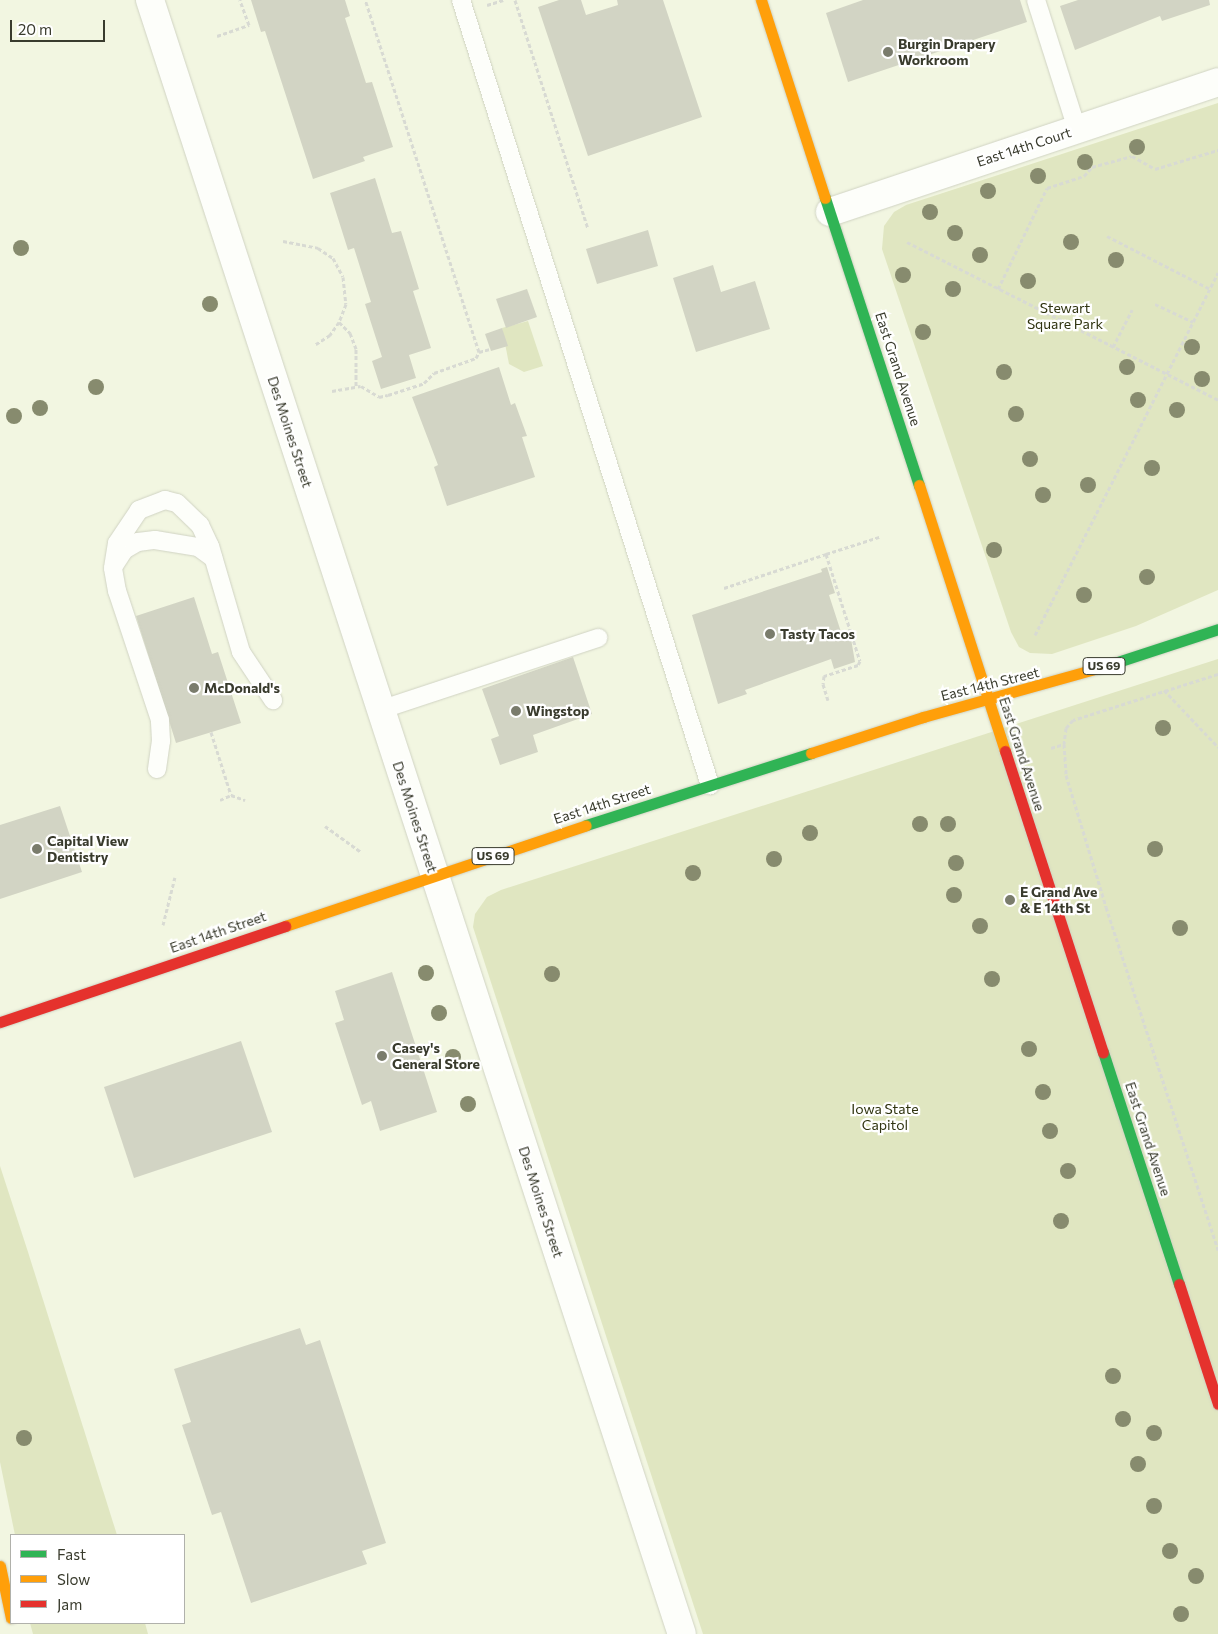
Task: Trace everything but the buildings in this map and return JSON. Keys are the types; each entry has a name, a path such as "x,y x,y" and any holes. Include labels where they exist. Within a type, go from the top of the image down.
{"main road":[{"name":"East Grand Avenue","path":"761,0 1218,1404"},
{"name":"East 14th Street","path":"0,1022 434,875 710,785 923,717 1055,682 1218,628"},
{"path":"0,1566 10,1614"}],"street":[{"name":"Des Moines Street","path":"150,0 682,1634"},
{"name":"East 14th Court","path":"830,212 1218,82"}],"lane":[{"path":"461,0 710,785"},
{"path":"1036,0 1077,129"},
{"path":"156,770 161,741 160,720 117,591 112,568 117,543 127,524 139,510 165,500 177,503 200,525 213,558 241,652 273,700"},
{"path":"112,568 124,550 138,542 178,542 198,547 213,558"},
{"path":"380,710 598,638"}],"path":[{"path":"217,36 249,25 240,0"},
{"path":"332,391 356,387 379,397 388,395 424,383 434,373 476,358 479,352 365,0"},
{"path":"515,0 588,229"},
{"path":"998,289 1047,188 1084,176 1092,167 1132,156 1155,169 1218,150"},
{"path":"1107,236 1210,289"},
{"path":"283,242 318,248 333,258 344,286 346,304 339,322 330,335 316,344"},
{"path":"907,242 1218,400"},
{"path":"1035,635 1218,272"},
{"path":"1155,304 1193,322"},
{"path":"1113,347 1132,310"},
{"path":"339,322 350,333 356,349 356,387"},
{"path":"479,352 490,349"},
{"path":"724,588 879,537"},
{"path":"826,554 860,661 858,665 824,676 823,684 828,700"},
{"path":"1218,674 1072,720 1066,728 1064,744 1066,775 1106,907 1218,1250"},
{"path":"1164,690 1218,747"},
{"path":"1070,715 1072,720"},
{"path":"211,732 231,796"},
{"path":"1051,748 1064,744"},
{"path":"220,800 231,796 245,800"},
{"path":"325,826 361,852"},
{"path":"162,925 175,876"},
{"path":"416,1048 432,1042"}],"green space":[{"name":"Stewart Square Park","path":"1218,103 1218,590 1136,626 1052,654 1030,653 1019,647 1011,632 882,249 884,226 894,212 906,205"},
{"path":"528,321 543,366 524,372 509,364 502,328"},
{"name":"Iowa State Capitol","path":"1218,659 1218,1634 703,1634 473,927 475,914 487,897 501,890"},
{"path":"0,1166 117,1534 15,1534 0,1462"},
{"path":"30,1624 145,1624 148,1634 33,1634"}],"traffic: fast":[{"path":"825,198 919,485"},
{"path":"1099,668 1218,629"},
{"path":"586,825 811,753"},
{"path":"1103,1052 1179,1284"}],"traffic: slow":[{"path":"761,0 825,198"},
{"path":"919,485 1005,751"},
{"path":"811,753 923,717 1099,668"},
{"path":"285,926 586,825"},
{"path":"0,1566 10,1613"}],"traffic: jam":[{"path":"1005,751 1103,1052"},
{"path":"0,1022 285,926"},
{"path":"1179,1284 1218,1404"}],"place":[{"name":"Burgin Drapery Workroom","path":"888,52"},
{"name":"Tasty Tacos","path":"770,634"},
{"name":"McDonald's","path":"194,688"},
{"name":"Wingstop","path":"516,711"},
{"name":"Capital View Dentistry","path":"37,849"},
{"name":"E Grand Ave & E 14th St","path":"1010,900"},
{"name":"Casey's General Store","path":"382,1056"}]}
